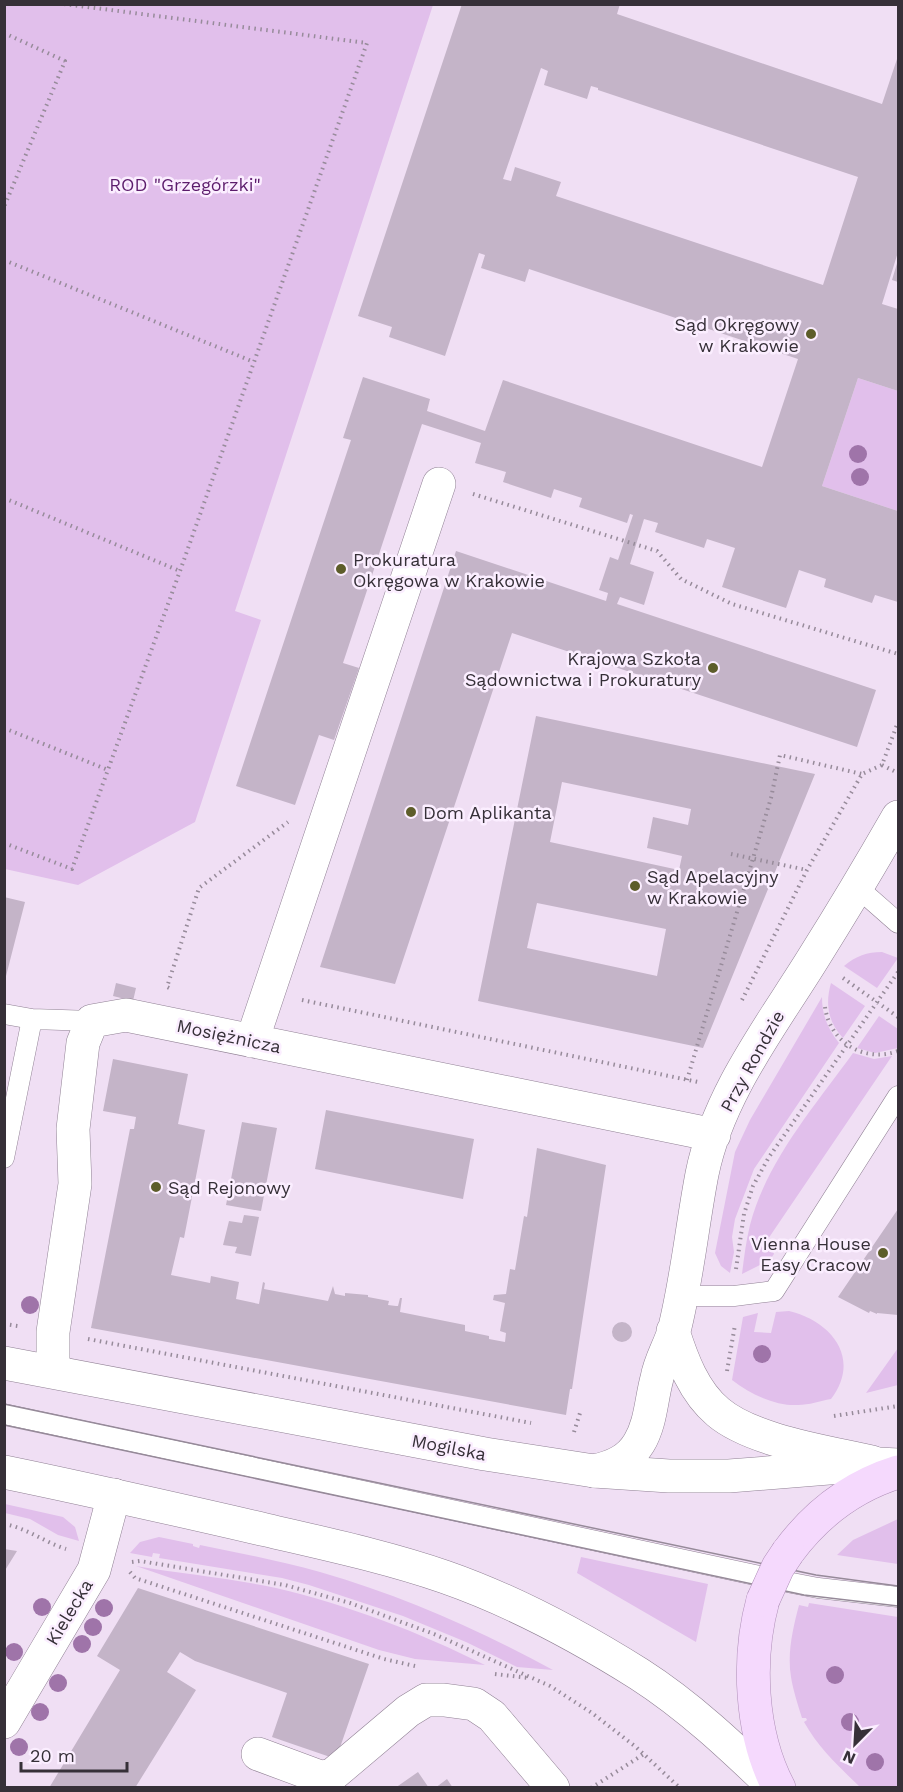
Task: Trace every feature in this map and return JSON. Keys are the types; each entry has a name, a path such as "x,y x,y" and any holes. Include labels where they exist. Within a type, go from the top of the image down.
{"main road":[{"path":"777,1788 760,1735 754,1689 755,1627 763,1600 773,1576 788,1552 809,1526 831,1506 892,1467"}],"street":[{"path":"252,1041 439,484"},
{"name":"Przy Rondzie","path":"594,1471 608,1468 627,1458 640,1442 651,1410 657,1377 674,1331 703,1171 714,1134 743,1072 898,817"},
{"name":"Mosiężnicza","path":"92,1021 126,1015 714,1134"},
{"path":"53,1371 53,1332 75,1184 73,1130 84,1043 92,1021"},
{"path":"674,1331 689,1373 708,1401 728,1419 745,1428 780,1440 892,1467"},
{"name":"Mogilska","path":"4,1363 485,1454 594,1471 669,1476 729,1476 892,1467"},
{"path":"4,1472 114,1495 392,1561 447,1578 522,1610 581,1639 641,1675 697,1716 777,1788"},
{"name":"Kielecka","path":"4,1722 94,1570 114,1495"},
{"path":"258,1754 320,1777 331,1776 408,1711 426,1700 444,1700 474,1704 492,1716 553,1788"}],"lane":[{"path":"857,886 898,923"},
{"path":"4,1014 32,1019 92,1021"},
{"path":"4,1158 32,1019"},
{"path":"681,1296 735,1296 774,1291 898,1096"},
{"path":"4,1414 792,1583 898,1597"}],"path":[{"path":"4,843 72,869 367,43 64,4"},
{"path":"4,33 65,61 4,207"},
{"path":"4,260 254,362"},
{"path":"439,484 657,551 681,579 732,604 898,654"},
{"path":"4,498 180,571"},
{"path":"741,1002 807,870 862,774 882,765 898,722"},
{"path":"4,728 108,770"},
{"path":"687,1080 771,798 780,755 862,774"},
{"path":"882,765 898,773"},
{"path":"179,990 167,987 199,888 297,815"},
{"path":"731,854 807,870"},
{"path":"814,958 898,1017"},
{"path":"726,1378 735,1324 738,1252 744,1214 753,1186 769,1157 898,972"},
{"path":"269,992 699,1082"},
{"path":"824,1002 831,1026 847,1046 856,1051 880,1055 898,1050"},
{"path":"4,1324 532,1423"},
{"path":"574,1432 580,1413"},
{"path":"567,1430 584,1434"},
{"path":"4,1524 22,1528 49,1544 70,1550"},
{"path":"131,1562 140,1561 268,1582 342,1601 434,1634 536,1679 592,1713 644,1754 681,1788"},
{"path":"128,1570 135,1578 384,1659 422,1667"},
{"path":"485,1673 536,1679"},
{"path":"591,1788 644,1754"}],"green space":[{"name":"ROD \"Grzegórzki\"","path":"5,4 433,5 235,611 261,620 195,822 78,885 5,869"},
{"path":"858,378 898,391 898,511 822,486"},
{"path":"882,952 898,958 877,988 844,966 862,955"},
{"path":"831,983 865,1006 843,1038 834,1026 829,1012 828,998"},
{"path":"822,997 826,1022 839,1043 754,1169 735,1219 732,1237 734,1252 730,1273 721,1266 715,1253 735,1152 750,1120"},
{"path":"879,1016 898,1029 898,1048 875,1053 857,1048"},
{"path":"853,1053 874,1059 892,1056 768,1239 774,1254 765,1266 760,1265 742,1274 750,1225 768,1178 794,1134"},
{"path":"789,1311 818,1323 837,1343 842,1356 843,1369 840,1384 831,1399 810,1404 789,1405 755,1394 732,1380 743,1317 758,1313 754,1332 771,1333 776,1312"},
{"path":"898,1348 898,1385 866,1393"},
{"path":"5,1504 63,1517 75,1527 79,1541 58,1535 30,1519 5,1513"},
{"path":"898,1519 898,1564 837,1555 853,1540"},
{"path":"159,1537 193,1544 199,1548 200,1545 275,1561 351,1581 439,1615 553,1670 517,1667 466,1642 403,1616 309,1585 282,1578 159,1558 160,1554 153,1553 152,1557 130,1553 140,1542"},
{"path":"581,1557 708,1584 696,1642 577,1573"},
{"path":"136,1566 241,1581 303,1595 435,1641 485,1665 415,1659 379,1650"},
{"path":"809,1603 898,1617 898,1787 860,1787 822,1748 804,1722 806,1718 802,1718 791,1677 790,1650 799,1605 808,1607"}],"building":[{"path":"462,4 620,4 617,14 882,104 898,56 898,252 882,304 898,309 898,391 858,378 822,486 898,511 898,602 875,595 872,603 824,587 826,579 799,570 786,608 722,587 735,548 707,539 704,548 655,532 658,523 644,519 630,564 654,572 644,605 620,597 617,604 876,690 857,747 512,633 395,984 320,967 456,551 606,601 608,593 599,590 610,557 618,560 633,515 630,514 627,523 579,507 582,498 554,489 551,498 503,482 506,472 475,463 481,443 422,424 343,663 359,668 334,740 319,735 295,805 236,786 351,440 343,438 363,377 430,399 427,411 485,431 503,380 762,467 798,359 529,269 525,282 481,268 485,255 479,253 445,356 389,337 392,327 358,316","holes":["541,68 548,71 544,85 587,99 591,86 598,88 598,90 858,177 823,285 556,196 561,182 515,167 511,181 503,179"]},
{"path":"898,260 898,282 892,280"},
{"name":"Sąd Apelacyjny w Krakowie","path":"536,716 815,774 703,1048 478,1001","holes":["562,782 691,809 688,825 653,817 647,848 682,856 679,870 550,842","537,903 666,929 657,976 527,948"]},
{"path":"4,897 25,902 5,980 4,980"},
{"path":"116,983 136,988 133,1001 113,996"},
{"path":"113,1059 188,1074 178,1124 205,1130 184,1238 180,1237 171,1275 210,1283 211,1276 239,1282 236,1299 259,1304 263,1282 265,1283 264,1289 328,1301 333,1286 335,1294 368,1295 368,1297 389,1301 388,1305 398,1306 402,1298 400,1312 465,1325 465,1331 505,1342 506,1333 500,1331 505,1303 493,1300 494,1295 506,1294 510,1269 515,1270 524,1216 527,1217 537,1148 606,1165 572,1389 570,1389 566,1415 91,1328 130,1129 134,1129 136,1117 103,1111"},
{"path":"326,1110 474,1139 463,1199 315,1169"},
{"path":"242,1122 277,1128 261,1211 226,1205"},
{"name":"Vienna House Easy Cracow","path":"898,1209 898,1315 877,1314 870,1311 869,1313 838,1297"},
{"path":"244,1215 259,1217 251,1256 235,1253 237,1247 223,1245 229,1221 242,1223"},
{"path":"622,1322 629,1325 632,1332 629,1339 622,1342 615,1339 612,1332 615,1325"},
{"path":"4,1549 17,1551 4,1572"},
{"path":"138,1588 369,1664 336,1759 272,1737 287,1693 195,1661 180,1652 167,1672 196,1690 135,1788 49,1788 120,1670 97,1656"},
{"path":"418,1772 429,1788 395,1788"},
{"path":"447,1779 453,1788 435,1788"}],"tram line":[{"path":"4,1404 816,1575 898,1586"},
{"path":"4,1425 804,1595 898,1606"}],"place":[{"name":"Sąd Okręgowy w Krakowie","path":"811,334"},
{"name":"Prokuratura Okręgowa w Krakowie","path":"341,569"},
{"name":"Krajowa Szkoła Sądownictwa i Prokuratury","path":"713,668"},
{"name":"Dom Aplikanta","path":"411,812"},
{"name":"Sąd Apelacyjny w Krakowie","path":"635,886"},
{"name":"Sąd Rejonowy","path":"156,1187"},
{"name":"Vienna House Easy Cracow","path":"883,1253"}]}
